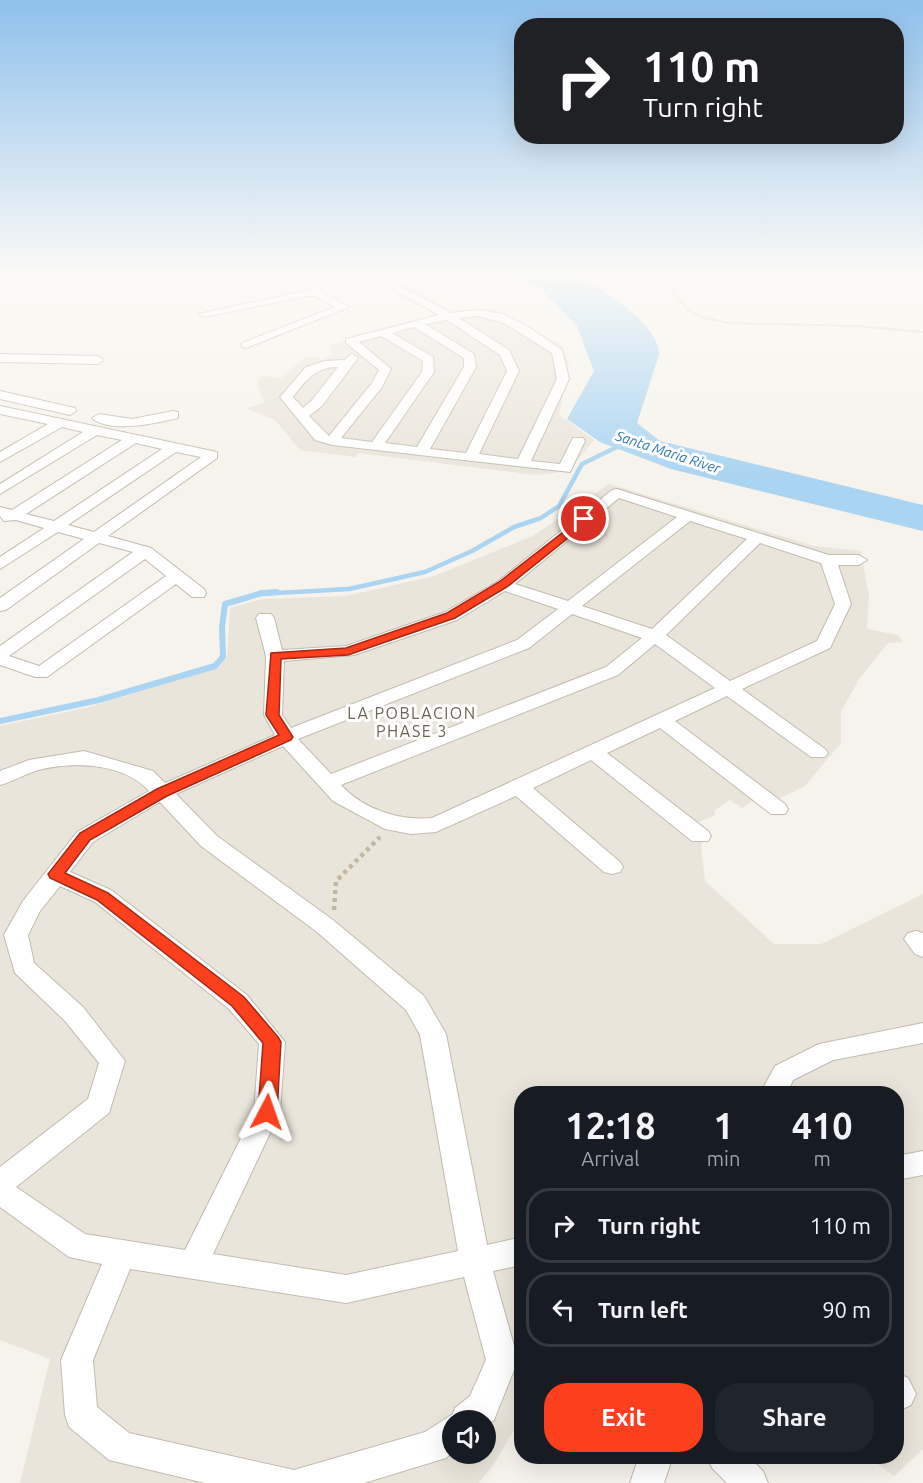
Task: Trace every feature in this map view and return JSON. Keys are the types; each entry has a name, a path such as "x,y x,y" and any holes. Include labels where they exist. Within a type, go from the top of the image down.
{"street":[{"path":"246,345 253,342"},
{"path":"332,441 378,384 385,369 353,342"},
{"path":"376,446 428,372 429,360 400,342"},
{"path":"422,450 470,367 470,357 446,342"},
{"path":"471,456 513,371 505,353 489,342"},
{"path":"523,463 563,379 558,352 544,342"},
{"path":"301,416 317,403 346,364 361,349"},
{"path":"0,358 98,360"},
{"path":"346,364 322,363 307,372 286,397 320,437 332,441 422,450 565,469 578,441"},
{"path":"0,395 115,422 132,423 173,415"},
{"path":"0,410 212,455 0,606"},
{"path":"0,424 18,414"},
{"path":"0,458 60,423"},
{"path":"0,490 96,429"},
{"path":"0,564 179,448 202,438"},
{"path":"0,524 7,513 133,439"},
{"path":"275,656 348,651 451,616 503,585 617,493 828,560 859,560"},
{"path":"7,513 145,551 198,593"},
{"path":"0,1183 100,1105 112,1061 74,1014 23,967 16,935 31,907 85,837 162,792 286,737 523,644 689,515"},
{"path":"328,783 612,671 655,636 758,537"},
{"path":"0,657 145,551"},
{"path":"265,618 275,656 273,715 286,737 340,796 384,822 411,827 436,825 824,644 843,604 828,560"},
{"path":"0,657 41,673 177,576"},
{"path":"503,585 655,636 818,753"},
{"path":"661,720 778,809"},
{"path":"593,752 700,836"},
{"path":"0,779 29,766 84,757 146,775 209,841 325,926 415,1003 433,1034 475,1261 502,1360 480,1410"},
{"path":"519,787 612,867"},
{"path":"56,874 112,903 238,1002 272,1042 267,1112 193,1265"},
{"path":"776,1086 784,1072 828,1051 923,1033"},
{"path":"904,1166 923,1162"},
{"path":"0,1191 79,1247 346,1290 514,1253"},
{"path":"121,1254 77,1360 81,1415 121,1448 284,1483"},
{"path":"304,1483 434,1446 442,1440"},
{"path":"647,1483 653,1464"},
{"path":"732,1464 751,1483"}],"path":[{"path":"325,926 336,906 336,881 376,840 398,824"}],"shaded area":[{"path":"339,342 557,342 562,345 569,365 559,415 594,440 569,471 536,475 358,453 356,457 300,450 275,420 245,408 264,403 257,382 262,376 281,378 307,356 324,360 331,354 330,346"},
{"name":"LA POBLACION PHASE 3","path":"609,484 814,546 861,551 869,597 867,629 898,635 903,642 888,643 859,679 841,712 841,743 805,786 762,807 752,801 742,808 730,800 715,810 715,815 694,824 705,835 701,847 705,881 774,944 821,944 923,894 923,1449 894,1476 878,1464 904,1464 904,1086 514,1086 514,1430 496,1461 496,1410 442,1410 442,1464 494,1464 479,1483 20,1483 50,1359 0,1340 0,726 89,707 217,668 227,658 230,608 262,599 346,596 434,576 533,536"}],"water":[{"name":"Santa Maria River","path":"583,342 657,342 659,355 637,423 660,441 923,505 923,531 671,469 600,442 567,419 594,371"}],"waterway":[{"name":"Santa Maria River","path":"259,594 349,589 425,572 472,551 514,527 541,518 559,506 582,464 623,444"},
{"path":"0,721 99,700 215,666 223,657 222,627 225,604 262,593 277,592"}],"district":[{"name":"LA POBLACION PHASE 3","path":"412,722"}],"route":[{"path":"267,1112 272,1042 238,1002 103,897 56,874 85,837 162,792 286,737 273,715 275,656 348,651 451,616 503,585 584,519"}]}
